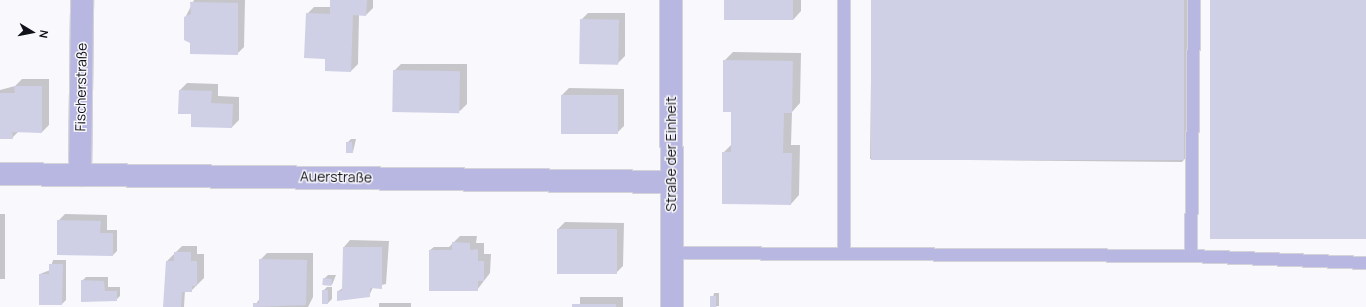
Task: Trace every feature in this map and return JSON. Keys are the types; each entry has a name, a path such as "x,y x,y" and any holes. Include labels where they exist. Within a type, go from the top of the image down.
{"street":[{"name":"Fischerstraße","path":"80,175 82,0"},
{"name":"Straße der Einheit","path":"671,0 672,307"},
{"name":"Auerstraße","path":"0,174 671,182"}],"lane":[{"path":"844,0 844,254"},
{"path":"1190,256 1194,0"},
{"path":"672,253 1190,256 1366,263"}],"building":[{"path":"330,0 367,0 366,16 353,15 351,72 325,71 325,59 304,58 306,13 330,14"},
{"path":"724,0 793,0 793,20 724,20"},
{"path":"871,0 1184,0 1184,160 871,160"},
{"path":"1210,0 1366,0 1366,239 1210,239"},
{"path":"190,2 238,3 238,55 190,54 190,43 184,40 184,17 191,14"},
{"path":"580,19 619,20 618,65 579,64"},
{"path":"723,60 793,61 792,113 784,113 783,153 792,153 791,205 722,204 722,152 731,152 731,112 723,112"},
{"path":"393,70 460,71 459,113 392,112"},
{"path":"14,86 42,86 42,133 12,132 13,139 0,139 0,93 15,93"},
{"path":"179,90 212,91 211,103 233,104 232,128 191,127 191,114 178,114"},
{"path":"561,95 618,95 618,134 561,134"},
{"path":"346,142 352,142 353,153 346,153"},
{"path":"57,220 101,221 100,233 113,233 113,256 57,255"},
{"path":"557,229 617,229 617,274 557,274"},
{"path":"452,242 470,243 470,250 478,249 478,261 484,261 484,281 478,281 478,291 429,291 429,250 452,250"},
{"path":"343,247 382,247 382,289 370,288 370,297 337,301 337,291 342,291"},
{"path":"174,252 191,252 191,261 197,261 197,286 192,286 192,292 182,292 181,307 163,307 166,261 174,261"},
{"path":"259,259 307,260 306,305 253,307 253,303 259,303"},
{"path":"49,264 63,264 62,305 39,305 39,274 49,274"},
{"path":"323,278 332,279 331,286 322,285"},
{"path":"81,280 104,281 105,291 117,291 117,301 81,302"},
{"path":"322,290 328,290 328,304 322,304"},
{"path":"710,296 716,296 716,307 710,307"},
{"path":"572,304 616,304 616,307 572,307"}]}
